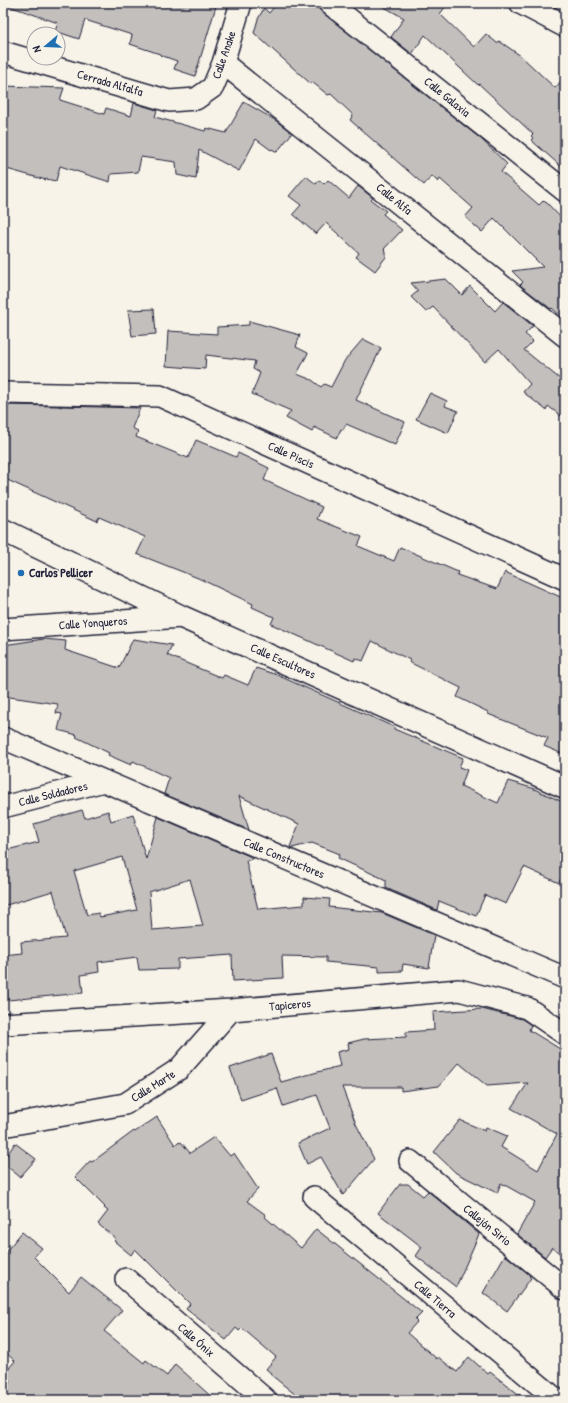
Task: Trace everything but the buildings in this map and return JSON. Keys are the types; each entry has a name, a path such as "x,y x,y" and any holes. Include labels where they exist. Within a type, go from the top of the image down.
{"street":[{"name":"Calle Anake","path":"196,99 213,87 223,63 241,3"},
{"name":"Calle Galaxia","path":"329,3 565,192"},
{"path":"522,3 565,26"},
{"name":"Cerrada Alfalfa","path":"3,52 169,100 196,99"},
{"name":"Calle Alfa","path":"223,63 565,336"},
{"name":"Calle Piscis","path":"3,393 160,396 565,579"},
{"name":"Calle Escultores","path":"3,530 182,617 565,787"},
{"name":"Calle Yonqueros","path":"3,629 182,617"},
{"name":"Calle Constructores","path":"3,738 565,978"},
{"name":"Calle Soldadores","path":"3,807 104,781"},
{"name":"Tapiceros","path":"3,1024 231,1010 459,990 527,1008 564,1030"},
{"name":"Calle Marte","path":"3,1126 125,1104 179,1069 231,1010"},
{"name":"Callejón Sirio","path":"410,1161 565,1289"},
{"name":"Calle Tierra","path":"314,1197 557,1400"},
{"name":"Calle Ónix","path":"126,1279 266,1400"}],"place":[{"name":"Carlos Pellicer","path":"21,573"}]}
